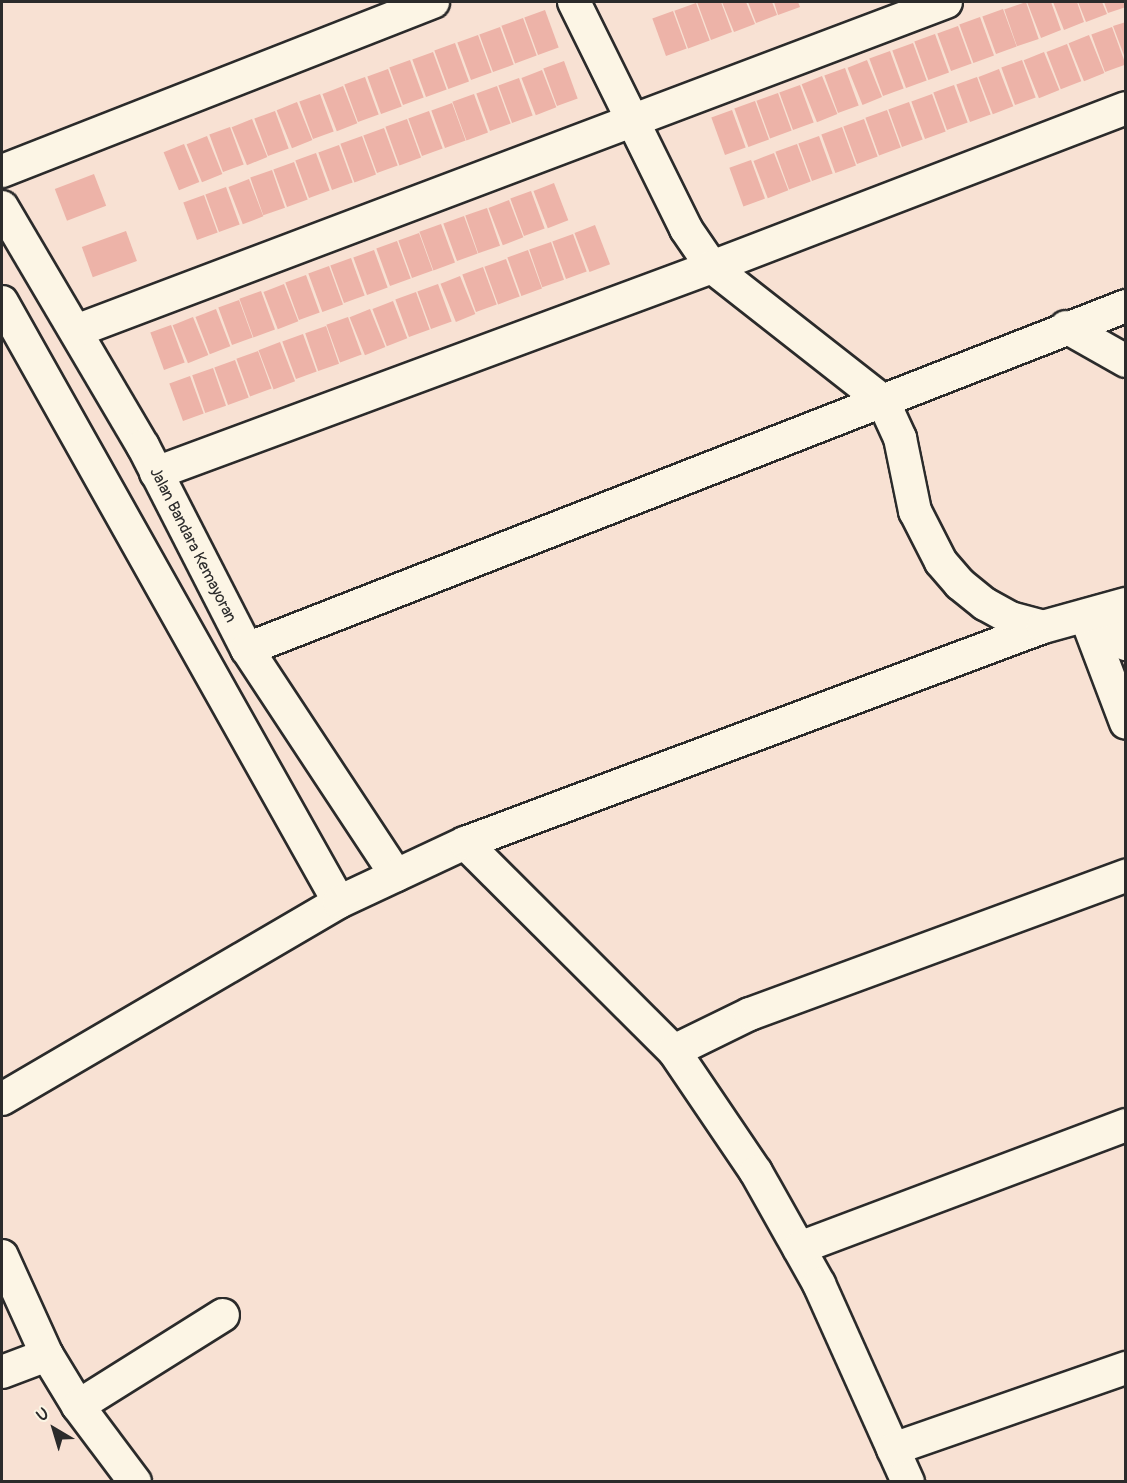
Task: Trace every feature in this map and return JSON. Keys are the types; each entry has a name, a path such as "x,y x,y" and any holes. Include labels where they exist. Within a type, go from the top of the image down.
{"street":[{"path":"2,171 433,2"},
{"path":"574,2 634,118 686,229 712,267 883,401 900,438 915,510 941,562 960,584 985,604 1010,618 1043,627"},
{"path":"76,331 634,118 946,2"},
{"path":"156,473 712,267 1125,108"},
{"name":"Jalan Bandara Kemayoran","path":"2,207 76,331 156,473 247,649 396,875"},
{"path":"2,302 339,902"},
{"path":"247,649 883,401 1066,327 1125,306"},
{"path":"1066,327 1125,361"},
{"path":"2,1099 339,902 465,843 1043,627 1108,610"},
{"path":"1108,610 1125,644"},
{"path":"1108,610 1125,723"},
{"path":"465,843 674,1051 756,1172 799,1248 908,1482"},
{"path":"674,1051 750,1014 1125,876"},
{"path":"799,1248 1125,1125"},
{"path":"2,1256 47,1355 78,1406 135,1482"},
{"path":"78,1406 223,1315"},
{"path":"2,1372 47,1355"},
{"path":"893,1449 1125,1368"}],"building":[{"path":"722,2 746,2 755,24 734,32"},
{"path":"748,2 772,2 777,15 756,23"},
{"path":"774,2 798,2 800,7 778,15"},
{"path":"1026,2 1039,39 1017,46 1004,9"},
{"path":"1027,2 1051,2 1061,30 1041,38"},
{"path":"1053,2 1077,2 1084,22 1064,30"},
{"path":"1078,2 1102,2 1107,14 1086,22"},
{"path":"1104,2 1126,2 1126,7 1108,13"},
{"path":"696,3 710,41 688,48 674,11"},
{"path":"696,3 710,41 688,48 674,11"},
{"path":"1003,9 1017,47 996,54 982,17"},
{"path":"545,10 559,48 538,55 524,18"},
{"path":"673,11 687,49 666,56 652,19"},
{"path":"980,17 994,56 973,63 959,25"},
{"path":"523,18 537,56 515,63 501,26"},
{"path":"1126,22 1126,58 1125,58 1113,26"},
{"path":"958,26 972,64 951,71 937,34"},
{"path":"500,27 514,65 493,72 479,35"},
{"path":"1112,27 1126,65 1105,72 1091,35"},
{"path":"935,34 949,73 928,80 914,42"},
{"path":"478,35 492,73 471,80 457,43"},
{"path":"1089,35 1104,73 1084,81 1069,43"},
{"path":"455,43 469,82 448,89 434,51"},
{"path":"913,43 927,81 906,88 892,51"},
{"path":"1067,44 1081,81 1061,89 1046,52"},
{"path":"890,51 904,89 883,96 869,59"},
{"path":"433,52 447,90 426,97 412,60"},
{"path":"1044,52 1059,90 1039,98 1024,60"},
{"path":"410,60 424,98 403,105 389,68"},
{"path":"867,60 882,97 863,105 848,68"},
{"path":"1022,60 1036,98 1015,105 1001,68"},
{"path":"564,61 578,99 557,106 543,69"},
{"path":"845,68 859,106 838,113 824,76"},
{"path":"388,69 402,107 381,114 367,77"},
{"path":"999,69 1013,106 993,114 978,77"},
{"path":"542,70 556,107 536,115 521,78"},
{"path":"822,76 837,114 817,122 802,84"},
{"path":"365,77 379,115 358,122 344,85"},
{"path":"977,77 991,115 970,122 956,85"},
{"path":"519,78 533,116 512,123 498,86"},
{"path":"800,85 814,123 793,130 779,93"},
{"path":"954,85 968,123 947,130 933,93"},
{"path":"343,86 357,123 337,131 322,94"},
{"path":"497,86 511,124 490,131 476,94"},
{"path":"778,93 792,131 770,138 756,101"},
{"path":"320,94 334,132 313,139 299,102"},
{"path":"474,94 488,133 466,140 452,102"},
{"path":"932,94 946,132 925,139 911,102"},
{"path":"755,101 769,140 748,147 734,109"},
{"path":"297,102 312,140 292,148 277,110"},
{"path":"909,102 923,140 902,147 888,110"},
{"path":"452,103 466,141 445,148 431,111"},
{"path":"732,110 746,148 725,155 711,118"},
{"path":"887,110 901,148 879,155 865,118"},
{"path":"275,111 289,149 268,156 254,119"},
{"path":"429,111 443,149 422,156 408,119"},
{"path":"252,119 267,157 247,165 232,127"},
{"path":"407,119 421,158 399,165 385,127"},
{"path":"864,119 878,157 857,164 843,127"},
{"path":"230,127 244,165 223,172 209,135"},
{"path":"842,127 856,166 835,173 821,135"},
{"path":"384,128 398,166 377,173 363,136"},
{"path":"207,136 222,174 202,182 187,144"},
{"path":"362,136 376,175 354,182 340,144"},
{"path":"819,136 833,174 812,181 798,144"},
{"path":"184,144 199,182 179,190 164,152"},
{"path":"797,144 811,182 789,189 775,152"},
{"path":"339,145 353,183 332,190 318,153"},
{"path":"316,153 330,191 309,198 295,161"},
{"path":"774,153 788,190 768,198 753,161"},
{"path":"751,160 765,199 743,206 729,168"},
{"path":"294,162 308,200 287,207 273,170"},
{"path":"272,170 285,208 263,215 250,177"},
{"path":"94,174 106,206 67,221 55,189"},
{"path":"249,179 263,216 243,224 228,187"},
{"path":"554,183 568,220 548,228 533,191"},
{"path":"226,187 240,225 219,232 205,195"},
{"path":"531,191 545,229 524,236 510,199"},
{"path":"204,195 218,233 197,240 183,203"},
{"path":"509,200 523,237 503,245 488,208"},
{"path":"487,208 500,246 478,253 465,215"},
{"path":"464,216 478,254 457,261 443,224"},
{"path":"441,224 455,263 433,270 419,232"},
{"path":"595,225 610,264 590,272 574,233"},
{"path":"126,231 137,261 93,277 82,247"},
{"path":"419,233 433,271 412,278 398,241"},
{"path":"573,234 587,272 566,279 552,242"},
{"path":"397,241 411,279 390,286 376,249"},
{"path":"551,242 564,280 542,287 529,249"},
{"path":"374,250 388,288 367,295 353,258"},
{"path":"528,250 542,289 521,296 507,258"},
{"path":"351,258 365,296 344,303 330,266"},
{"path":"506,259 520,297 498,304 484,267"},
{"path":"329,266 343,305 322,312 308,274"},
{"path":"483,267 497,305 476,312 462,275"},
{"path":"306,275 320,313 299,320 285,283"},
{"path":"460,276 475,314 456,322 441,284"},
{"path":"284,284 298,321 278,329 263,292"},
{"path":"438,284 452,322 431,329 417,292"},
{"path":"261,291 275,330 253,337 239,299"},
{"path":"416,292 430,330 409,337 395,300"},
{"path":"239,300 253,338 232,345 218,308"},
{"path":"393,301 407,338 387,346 372,309"},
{"path":"216,309 230,346 210,354 195,317"},
{"path":"370,309 385,347 365,355 350,317"},
{"path":"193,317 208,355 188,363 173,325"},
{"path":"348,317 362,355 340,362 326,325"},
{"path":"171,325 185,363 164,370 150,333"},
{"path":"326,326 339,364 318,371 305,333"},
{"path":"303,334 317,372 296,379 282,342"},
{"path":"280,342 295,381 274,389 259,350"},
{"path":"258,351 272,389 250,396 236,359"},
{"path":"235,360 249,398 228,405 214,368"},
{"path":"213,368 226,406 205,413 192,375"},
{"path":"190,376 204,414 183,421 169,384"}]}
